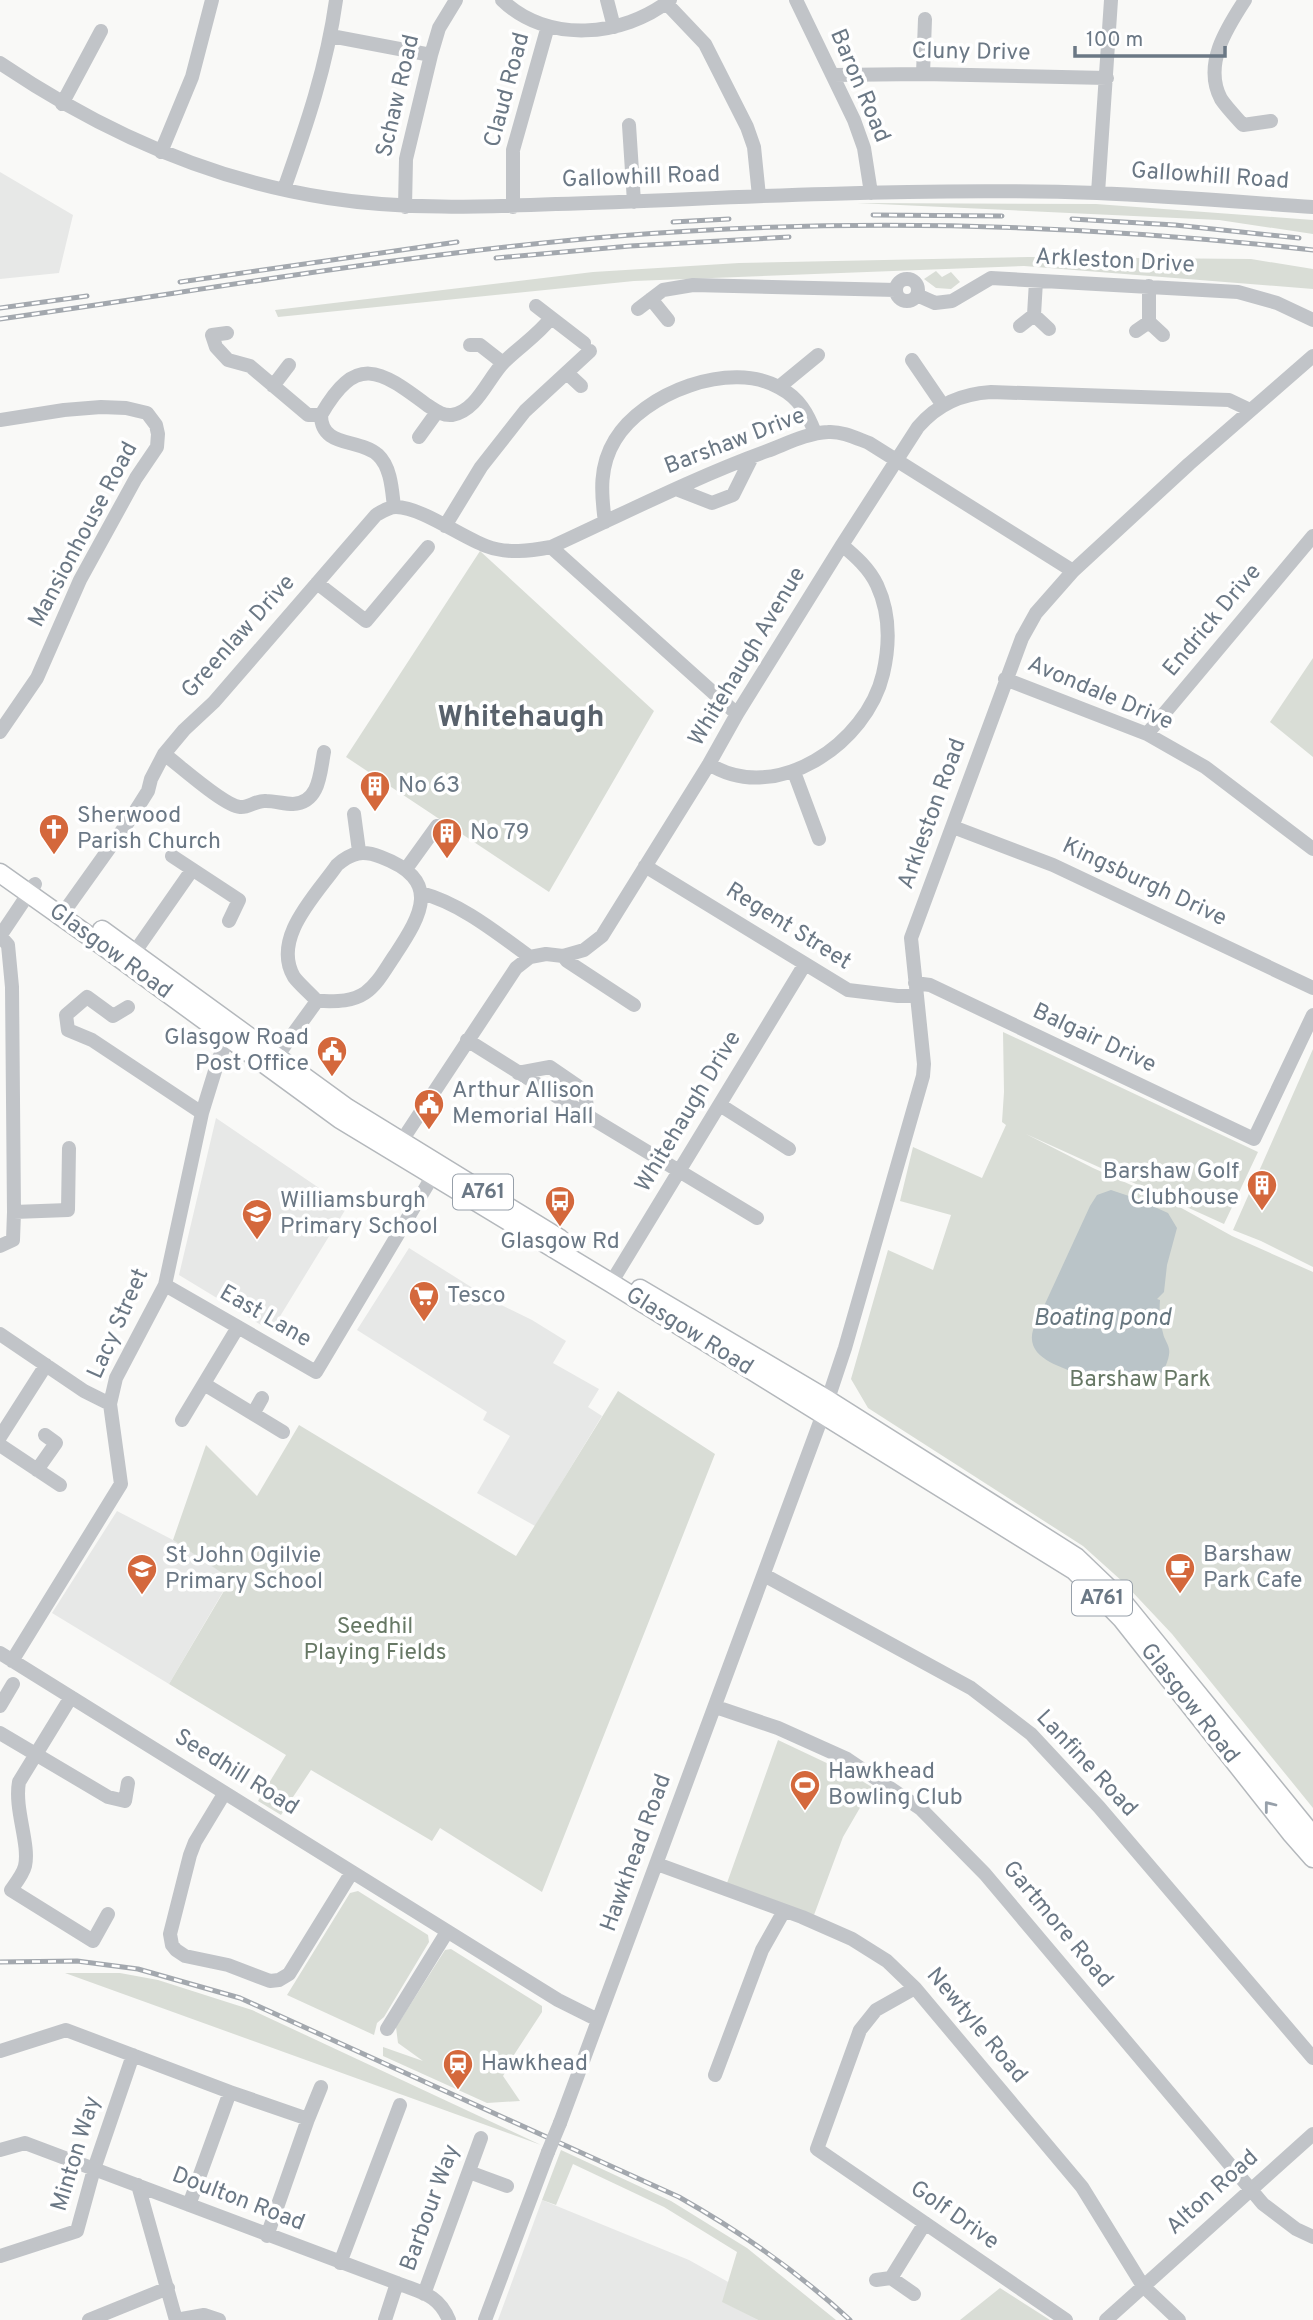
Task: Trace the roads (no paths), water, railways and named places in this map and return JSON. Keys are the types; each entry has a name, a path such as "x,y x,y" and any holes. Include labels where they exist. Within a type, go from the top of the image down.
{"main road":[{"name":"Glasgow Road","path":"0,860 32,889"},
{"name":"Glasgow Road","path":"0,873 32,889 65,911 273,1061 340,1119 397,1147 1076,1557 1124,1602 1313,1836"},
{"name":"Glasgow Road","path":"65,911 134,953 231,1031"},
{"name":"Glasgow Road","path":"826,1407 1074,1570 1122,1619 1290,1833 1313,1858"}],"street":[{"path":"161,152 192,77 212,0"},
{"path":"284,189 315,100 331,36 336,0"},
{"name":"Schaw Road","path":"405,207 405,159 439,28 456,0"},
{"path":"502,0 525,17 548,26 599,30 642,18 668,2 705,44 747,127 754,147 759,196"},
{"path":"607,0 614,27"},
{"name":"Baron Road","path":"796,0 833,75 864,148 871,193"},
{"path":"1098,193 1111,0"},
{"path":"1245,0 1230,22 1215,55 1216,86 1223,101 1242,125 1271,121"},
{"path":"923,74 925,19"},
{"name":"Claud Road","path":"513,207 513,150 548,26"},
{"path":"62,104 101,31"},
{"path":"331,36 431,55"},
{"name":"Gallowhill Road","path":"0,63 62,104 161,152 223,173 284,189 327,198 405,207 513,207 759,196 992,191 1098,193 1313,207"},
{"name":"Cluny Drive","path":"833,75 1107,78"},
{"path":"629,125 634,202"},
{"name":"Arkleston Drive","path":"651,299 663,290 675,286 896,290 900,281 911,280 918,288 917,295 935,303 952,301 991,278 1238,292 1278,303 1313,320"},
{"path":"1020,326 1034,315 1036,281"},
{"path":"1149,286 1143,327 1163,335"},
{"path":"638,309 651,299 668,320"},
{"path":"536,306 551,317 587,347 567,373 525,411 481,467 445,526 410,509 394,507 391,482 381,459 364,446 329,437 324,432 321,415 340,387 350,377 360,373 391,378 437,412 451,415 463,411 475,400 503,363 540,332 551,317"},
{"path":"1034,315 1049,329"},
{"path":"227,333 212,335 220,354 228,360 250,366 308,415 321,415"},
{"path":"470,345 480,345 503,363"},
{"path":"779,387 818,355"},
{"name":"Arkleston Road","path":"826,1407 920,1089 925,1064 911,937 1022,638 1032,619 1073,572 1312,355"},
{"path":"912,360 942,404"},
{"path":"273,386 289,365"},
{"path":"567,373 581,386"},
{"path":"605,522 601,496 602,473 615,438 650,405 688,386 720,379 749,377 779,387 805,410 815,433"},
{"name":"Whitehaugh Avenue","path":"530,957 546,954 563,956 584,950 602,936 842,545 918,427 942,404 972,393 991,392 1229,400 1251,410"},
{"name":"Mansionhouse Road","path":"0,420 64,410 126,408 147,413 156,425 158,434 157,447 136,478 80,580 37,678 0,732"},
{"path":"419,437 437,412"},
{"name":"Barshaw Drive","path":"445,526 488,547 513,551 551,547 752,457 815,433 831,432 850,435 869,443 1073,572"},
{"path":"676,489 712,503 733,495 752,457"},
{"name":"Greenlaw Drive","path":"65,911 142,800 164,754 184,730 215,702 376,515 394,507"},
{"name":"Endrick Drive","path":"1147,734 1313,536"},
{"path":"709,765 726,774 752,778 794,772 833,749 857,724 882,676 888,635 887,617 876,582 861,561 842,545"},
{"path":"317,583 366,621 428,547"},
{"path":"551,547 737,715"},
{"name":"Avondale Drive","path":"1005,679 1147,734 1205,767 1313,849"},
{"path":"164,754 228,803 244,807 262,800 295,804 313,795 324,752"},
{"path":"794,772 819,839"},
{"path":"354,814 359,851"},
{"path":"406,869 437,826"},
{"name":"Kingsburgh Drive","path":"953,827 1053,865 1313,988"},
{"path":"359,851 376,855 406,869 416,880 421,893 421,909 414,926 380,978 365,993 342,1001 317,1001 294,976 289,959 293,929 337,865 359,851"},
{"path":"172,856 239,901 229,921"},
{"name":"Regent Street","path":"645,866 848,990 898,996 916,989"},
{"name":"Glasgow Road","path":"134,953 192,870"},
{"path":"0,1246 13,1240 14,1212 12,987 8,945 0,936 32,889"},
{"path":"397,1147 516,968 530,957 460,908 441,898 421,893"},
{"path":"563,956 634,1005"},
{"name":"Whitehaugh Drive","path":"614,1279 805,964"},
{"name":"Balgair Drive","path":"916,989 930,985 1254,1139 1313,1015"},
{"path":"128,1007 113,1016 87,998 66,1015 68,1030 92,1040 202,1113"},
{"path":"273,1061 317,1001"},
{"name":"Lacy Street","path":"6,1657 121,1484 110,1404 116,1378 165,1285 202,1113 231,1031"},
{"path":"467,1040 757,1218"},
{"path":"518,1073 550,1067 585,1091 588,1116"},
{"path":"720,1105 789,1149"},
{"path":"14,1212 68,1210 69,1148"},
{"name":"East Lane","path":"165,1285 316,1372 435,1171"},
{"path":"182,1420 238,1327"},
{"path":"0,1334 84,1391 110,1404"},
{"path":"0,1437 46,1365"},
{"path":"204,1384 283,1432"},
{"path":"253,1414 262,1398"},
{"name":"Hawkhead Road","path":"485,2320 826,1407"},
{"path":"37,1470 56,1443 44,1435"},
{"path":"0,1445 60,1485"},
{"name":"Lanfine Road","path":"764,1575 971,1688 1031,1734 1099,1807 1313,2058"},
{"name":"Seedhill Road","path":"6,1657 447,1932 558,2000 598,2020"},
{"path":"0,1706 13,1684"},
{"path":"71,1697 19,1782 25,1868 6,1887 93,1941 108,1914"},
{"name":"Gartmore Road","path":"716,1707 778,1728 847,1759 921,1809 985,1874 1251,2190 1279,2218 1313,2237"},
{"path":"0,1733 108,1797 125,1801 128,1783"},
{"path":"224,1794 195,1842 170,1934 176,1950 185,1956 228,1965 270,1981 279,1980 289,1974 352,1872"},
{"name":"Newtyle Road","path":"657,1864 784,1911 870,1948 915,1987 1083,2187 1143,2286 1179,2320"},
{"path":"715,2075 762,1950 784,1911"},
{"path":"387,2029 447,1932"},
{"name":"Golf Drive","path":"915,1987 876,2010 860,2030 817,2149 1066,2320"},
{"path":"0,2051 66,2031 308,2119"},
{"name":"Minton Way","path":"0,2256 77,2231 94,2169 133,2055"},
{"path":"267,2236 321,2087"},
{"path":"189,2205 230,2092"},
{"path":"340,2263 400,2105"},
{"name":"Alton Road","path":"1143,2286 1313,2134"},
{"name":"Barbour Way","path":"424,2294 481,2138"},
{"name":"Doulton Road","path":"0,2150 24,2143 397,2283 433,2297 443,2307 449,2320"},
{"path":"469,2172 507,2186"},
{"path":"138,2185 176,2320 204,2315 219,2320"},
{"path":"914,2294 884,2279 925,2223"},
{"path":"385,2320 397,2283"},
{"path":"1106,2320 1143,2286"},
{"path":"89,2320 168,2288"}],"water":[{"name":"Boating pond","path":"1111,1190 1168,1213 1177,1228 1167,1265 1164,1292 1157,1299 1160,1300 1160,1321 1169,1349 1168,1359 1160,1374 1143,1384 1133,1386 1111,1385 1091,1380 1092,1377 1082,1376 1055,1365 1039,1355 1032,1340 1033,1330 1090,1206 1097,1195"}],"railway":[{"path":"873,215 1002,216"},
{"path":"673,222 729,219"},
{"path":"1072,219 1175,225 1299,238"},
{"path":"0,319 463,252 705,230 879,225 966,226 1140,234 1313,250"},
{"path":"496,258 630,246 789,237"},
{"path":"180,282 457,242"},
{"path":"0,308 87,296"},
{"path":"0,1962 77,1961 138,1969 240,1998 679,2197 768,2254 810,2285 850,2320"}],"place":[{"name":"No 63","path":"375,813"},
{"name":"Sherwood Parish Church","path":"54,856"},
{"name":"No 79","path":"447,860"},
{"name":"Glasgow Road Post Office","path":"332,1078"},
{"name":"Arthur Allison Memorial Hall","path":"429,1131"},
{"name":"Barshaw Golf Clubhouse","path":"1262,1212"},
{"name":"Glasgow Rd","path":"560,1228"},
{"name":"Williamsburgh Primary School","path":"257,1241"},
{"name":"Tesco","path":"424,1323"},
{"name":"Barshaw Park Cafe","path":"1180,1595"},
{"name":"St John Ogilvie Primary School","path":"142,1596"},
{"name":"Hawkhead Bowling Club","path":"805,1812"},
{"name":"Hawkhead","path":"458,2091"}],"district":[{"name":"Whitehaugh","path":"521,718"}],"park label":[{"name":"Barshaw Park","path":"1140,1380"},
{"name":"Seedhil Playing Fields","path":"375,1640"}]}
